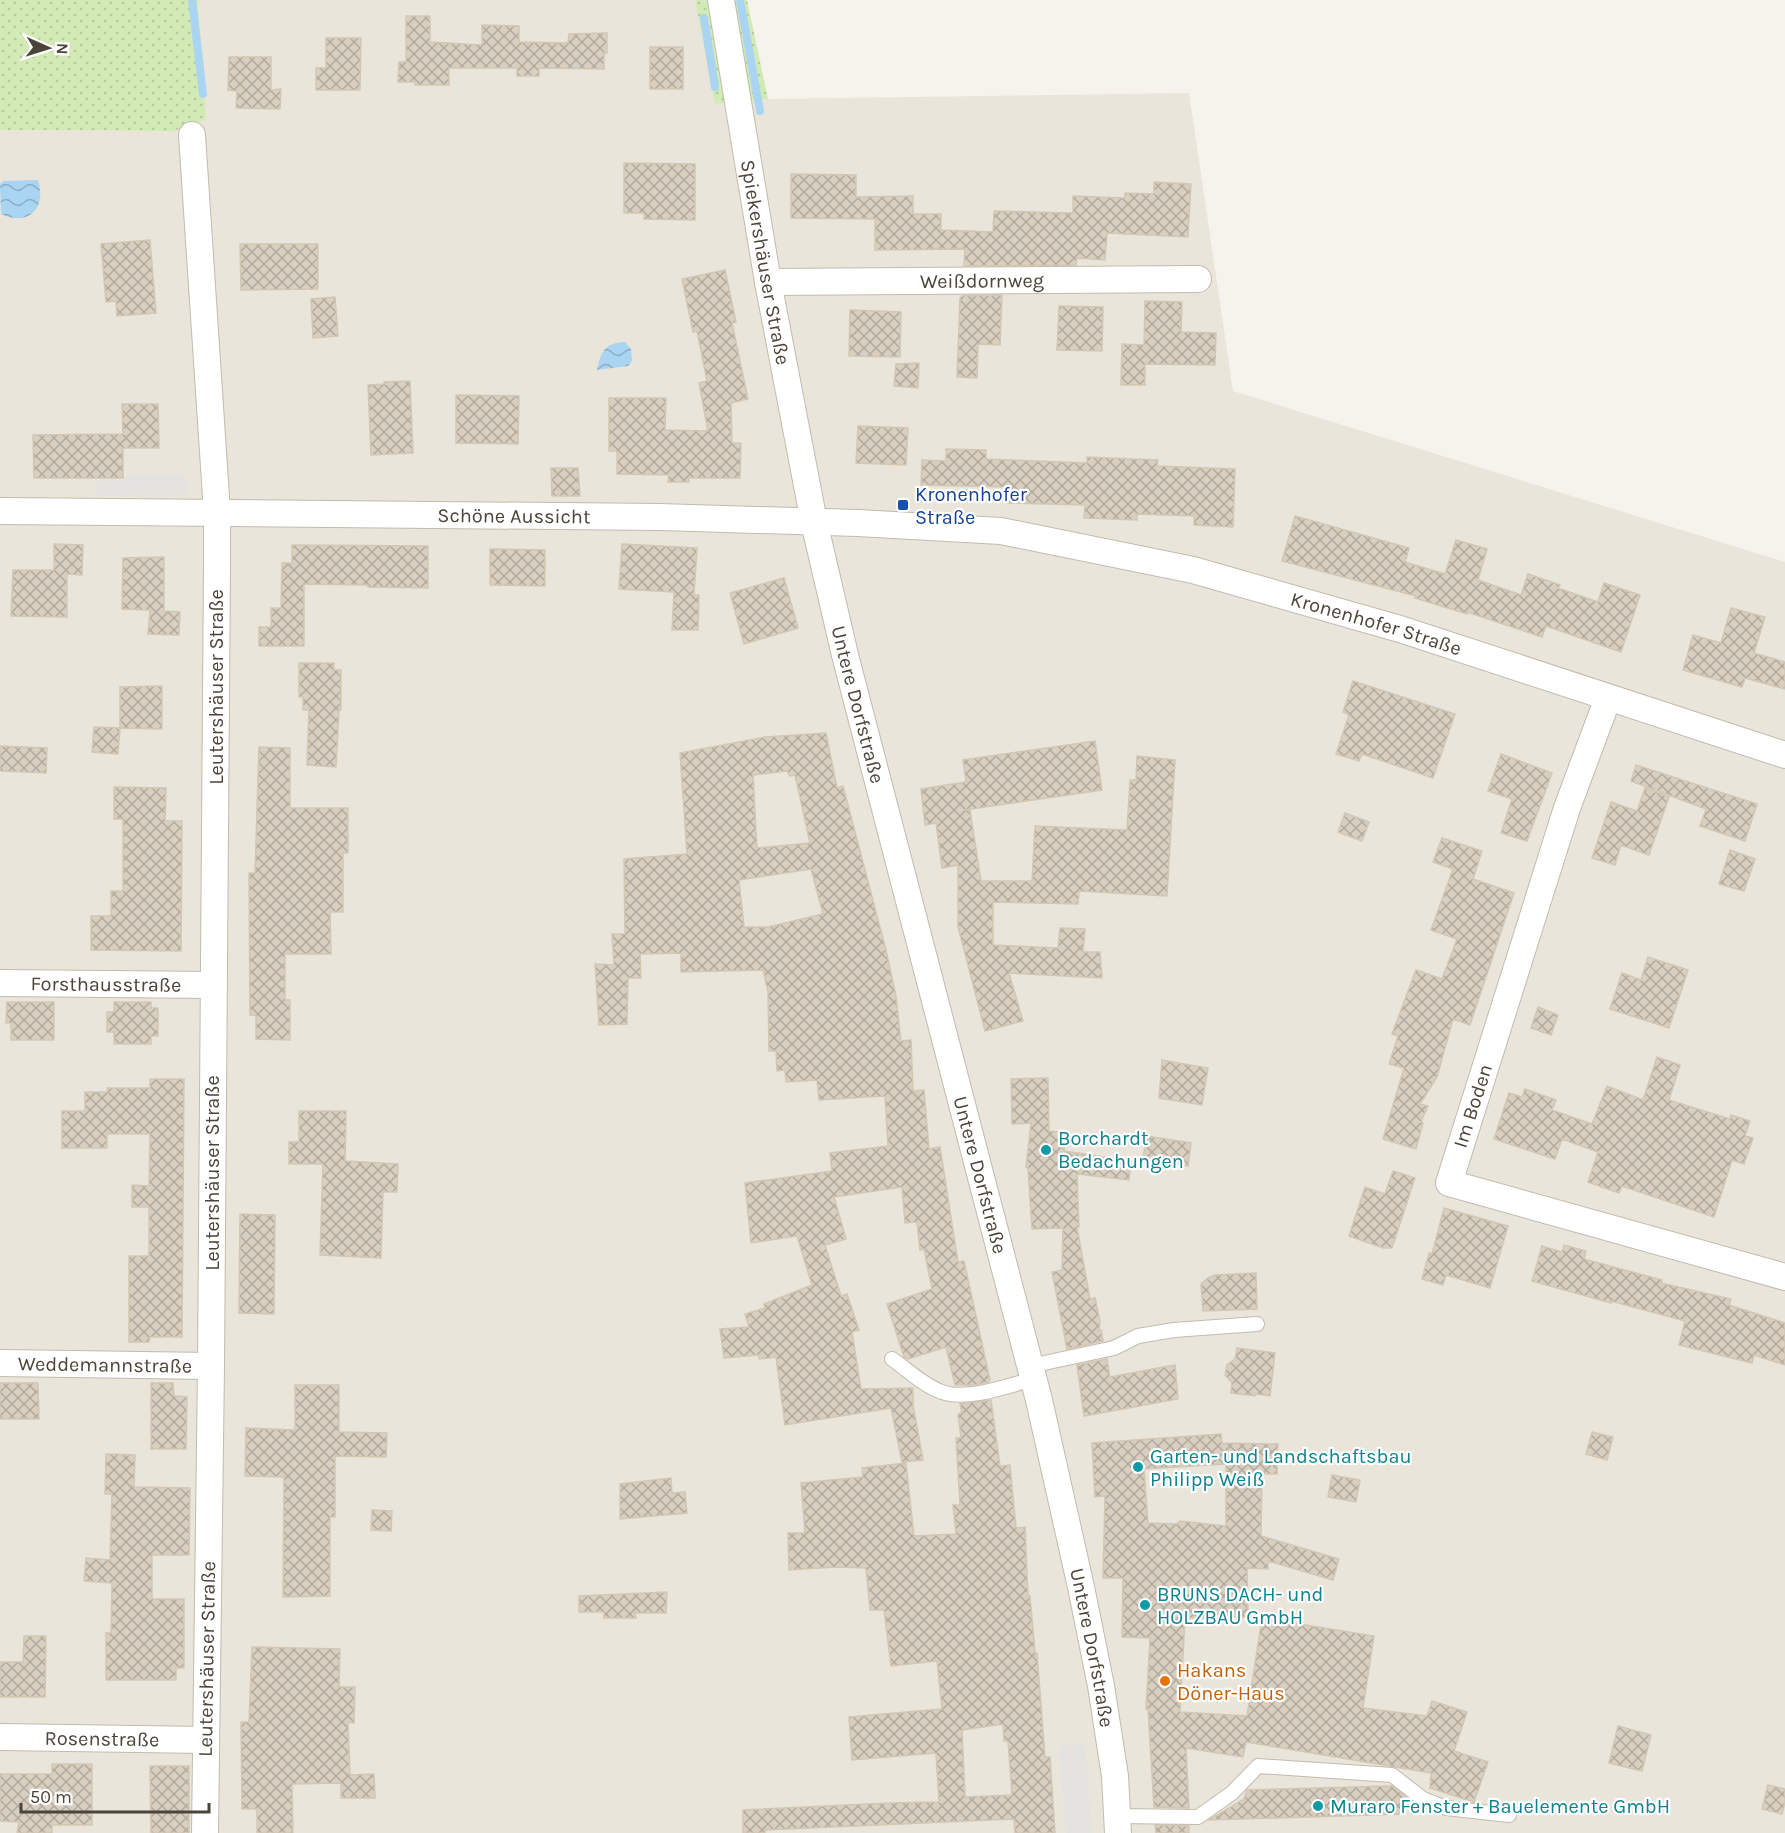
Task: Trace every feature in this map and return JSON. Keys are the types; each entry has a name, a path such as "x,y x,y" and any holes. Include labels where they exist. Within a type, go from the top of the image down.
{"street":[{"name":"Spiekershäuser Straße","path":"721,0 768,282 814,522"},
{"path":"192,135 217,512"},
{"name":"Weißdornweg","path":"768,282 1198,279"},
{"name":"Schöne Aussicht","path":"0,511 660,517 814,522"},
{"name":"Leutershäuser Straße","path":"205,1833 217,512"},
{"name":"Kronenhofer Straße","path":"814,522 1000,531 1193,570 1400,629 1785,755"},
{"name":"Untere Dorfstraße","path":"814,522 845,655 1031,1373 1093,1645 1109,1733 1118,1825"},
{"name":"Im Boden","path":"1608,698 1568,808 1449,1182 1785,1277"},
{"name":"Forsthausstraße","path":"0,983 214,985"},
{"name":"Weddemannstraße","path":"0,1363 211,1366"},
{"name":"Rosenstraße","path":"0,1737 205,1740"}],"lane":[{"path":"892,1359 940,1392 954,1396 972,1393 1114,1348 1138,1336 1174,1330 1257,1324"},
{"path":"1118,1825 1198,1817 1232,1793 1258,1766 1392,1776 1423,1799 1446,1808 1509,1815"}],"shaded area":[{"path":"198,0 695,0 716,104 768,99 1189,93 1233,391 1785,562 1785,1833 0,1833 0,130 173,131 206,120"},
{"path":"128,475 183,475 189,495 95,496 95,481 124,480"},
{"path":"1085,1743 1092,1833 1066,1833 1058,1746"}],"green space":[{"path":"0,0 198,0 206,120 173,131 0,130"},
{"path":"695,0 747,0 768,99 715,104"}],"water":[{"path":"38,180 40,199 33,213 19,218 1,214 0,184 3,181"},
{"path":"625,342 631,349 632,361 628,366 597,370 602,353 608,346"}],"building":[{"path":"406,16 430,16 430,42 482,45 482,25 519,26 519,42 568,43 569,34 607,33 604,69 539,68 539,76 517,76 517,68 449,68 449,85 415,85 415,82 398,82 399,62 406,62"},
{"path":"326,38 361,38 360,90 316,90 316,68 326,68"},
{"path":"650,47 683,47 683,89 650,89"},
{"path":"229,57 271,57 271,90 281,89 280,109 236,108 237,91 228,90"},
{"path":"624,163 695,164 695,220 644,219 644,213 624,213"},
{"path":"791,174 856,175 856,197 913,196 913,214 941,214 941,230 993,232 994,211 1073,213 1073,196 1125,198 1125,193 1154,194 1154,182 1191,184 1188,237 1107,233 1105,260 1077,258 1076,265 964,266 965,249 875,250 875,219 791,218"},
{"path":"150,240 156,313 117,316 116,301 106,302 101,244"},
{"path":"240,244 318,244 318,289 241,290"},
{"path":"725,270 736,322 732,323 748,399 731,403 732,443 741,443 740,478 689,478 689,482 668,482 669,475 617,474 617,451 609,451 609,398 666,398 665,430 708,431 699,383 707,381 697,331 693,332 682,279"},
{"path":"1002,295 1000,345 978,344 977,378 957,377 960,298 962,296"},
{"path":"335,297 338,336 313,338 311,299"},
{"path":"1145,301 1182,302 1181,332 1216,333 1215,365 1145,364 1145,385 1121,385 1122,344 1144,345"},
{"path":"1059,306 1103,307 1102,351 1057,350"},
{"path":"850,310 901,312 900,357 849,356"},
{"path":"919,363 918,388 894,386 896,364"},
{"path":"410,381 413,453 371,455 368,385"},
{"path":"456,395 519,396 518,444 456,443"},
{"path":"122,404 158,404 159,448 123,448 123,478 34,478 33,435 123,434"},
{"path":"858,426 908,428 906,465 856,463"},
{"path":"946,449 986,450 986,459 1087,463 1087,457 1158,460 1157,466 1235,469 1233,527 1194,525 1194,516 1137,514 1137,520 1084,518 1085,505 1008,503 1008,487 921,485 922,460 946,461"},
{"path":"551,468 578,468 580,496 552,496"},
{"path":"1295,516 1409,548 1405,562 1445,574 1456,540 1487,549 1478,580 1521,595 1528,574 1560,585 1558,588 1598,602 1604,583 1640,595 1621,652 1546,626 1542,637 1467,612 1467,614 1415,598 1416,596 1282,561"},
{"path":"54,544 83,545 82,575 67,574 67,617 11,616 13,570 54,570"},
{"path":"622,544 697,548 694,595 699,595 698,630 672,630 674,592 619,589"},
{"path":"292,545 428,546 428,588 304,584 304,646 259,646 259,627 271,627 271,608 281,608 282,563 292,563"},
{"path":"490,549 545,550 545,586 490,585"},
{"path":"164,557 164,611 180,612 179,635 148,634 150,610 122,609 123,558"},
{"path":"784,578 798,628 744,644 730,593"},
{"path":"1731,608 1765,617 1754,653 1785,662 1785,689 1745,678 1742,687 1683,670 1693,635 1721,643"},
{"path":"299,663 334,663 334,670 341,670 341,710 339,710 336,767 307,765 309,710 303,710 303,697 299,697"},
{"path":"1353,681 1455,714 1433,778 1362,754 1359,761 1336,754 1349,715 1343,712"},
{"path":"162,686 162,729 120,728 120,687"},
{"path":"94,727 120,728 118,754 92,752"},
{"path":"826,733 837,788 843,786 886,950 896,996 901,1041 911,1040 913,1091 924,1090 929,1149 940,1147 958,1262 964,1261 990,1380 988,1382 955,1385 946,1347 908,1359 904,1357 887,1304 932,1289 924,1249 920,1250 917,1222 905,1223 902,1187 834,1197 846,1239 825,1245 841,1296 847,1294 859,1330 852,1332 861,1389 913,1388 913,1405 923,1460 902,1462 891,1408 785,1425 776,1357 759,1359 758,1355 724,1358 720,1329 749,1327 745,1314 765,1308 764,1304 812,1285 797,1236 751,1243 745,1183 832,1171 830,1153 888,1146 885,1096 819,1100 817,1080 786,1082 785,1070 777,1071 776,1051 769,1051 768,991 763,970 681,972 681,953 640,954 641,978 628,978 627,1024 599,1025 595,964 614,965 612,934 625,934 624,859 687,854 680,753 765,737","holes":["787,771 790,776 795,775 810,843 757,848 753,775","811,869 823,914 768,927 744,927 739,880"]},
{"path":"1095,741 1102,790 964,810 970,810 981,881 1032,881 1035,826 1127,830 1130,780 1136,780 1137,756 1175,760 1167,896 1079,891 1078,904 993,902 993,945 1058,948 1060,928 1085,929 1083,952 1100,952 1102,978 1009,973 1023,1021 985,1031 958,927 958,865 942,868 936,823 925,825 921,789 966,782 963,760"},
{"path":"0,746 47,748 46,773 0,771"},
{"path":"259,747 290,748 290,808 348,808 348,853 343,853 343,912 330,912 331,954 285,954 285,1000 290,1000 290,1040 256,1039 256,1015 250,1015 249,873 255,873"},
{"path":"1501,754 1552,773 1527,841 1501,833 1512,799 1488,791"},
{"path":"1636,765 1757,804 1745,841 1700,826 1706,809 1631,781"},
{"path":"114,787 166,788 165,821 182,821 181,951 91,950 91,916 111,916 111,891 123,891 123,819 114,819"},
{"path":"1645,788 1669,797 1649,855 1621,845 1615,865 1592,858 1611,802 1637,811"},
{"path":"1345,813 1369,822 1362,841 1338,832"},
{"path":"1442,838 1482,851 1473,879 1514,893 1470,1025 1453,1019 1437,1077 1420,1104 1428,1106 1421,1122 1423,1123 1416,1149 1383,1139 1404,1068 1389,1064 1398,1036 1392,1034 1416,970 1442,979 1457,939 1431,930 1453,869 1433,862"},
{"path":"1730,850 1755,859 1744,891 1719,884"},
{"path":"1648,957 1688,970 1669,1028 1610,1009 1622,973 1641,980"},
{"path":"7,1002 54,1002 54,1040 11,1040 11,1023 6,1023"},
{"path":"114,1002 151,1002 151,1008 158,1008 158,1036 151,1036 151,1044 114,1044 114,1032 107,1032 107,1012 114,1012"},
{"path":"1538,1007 1558,1015 1551,1035 1531,1028"},
{"path":"1657,1057 1680,1065 1669,1100 1730,1119 1731,1115 1750,1121 1745,1136 1753,1138 1744,1164 1732,1160 1714,1217 1622,1186 1619,1193 1588,1182 1598,1152 1562,1139 1555,1159 1494,1139 1509,1093 1522,1097 1525,1089 1556,1100 1552,1110 1592,1124 1607,1086 1643,1100"},
{"path":"1162,1060 1208,1068 1202,1105 1159,1098"},
{"path":"1048,1078 1049,1131 1058,1132 1058,1136 1066,1136 1064,1151 1131,1161 1129,1180 1077,1174 1079,1227 1077,1227 1090,1299 1095,1298 1100,1321 1099,1330 1101,1330 1103,1341 1067,1349 1052,1272 1062,1270 1063,1228 1032,1229 1028,1168 1026,1167 1031,1123 1012,1124 1011,1079"},
{"path":"150,1079 184,1079 182,1337 150,1337 149,1342 129,1342 129,1256 149,1256 149,1207 132,1207 132,1185 149,1186 150,1134 107,1134 107,1148 62,1148 62,1111 85,1111 85,1092 108,1092 107,1088 150,1088"},
{"path":"299,1111 346,1111 345,1161 398,1164 397,1192 383,1192 381,1258 320,1255 323,1164 289,1164 289,1142 299,1142"},
{"path":"1147,1136 1191,1143 1188,1166 1143,1158"},
{"path":"1393,1171 1415,1178 1392,1248 1383,1248 1349,1236 1365,1187 1385,1194"},
{"path":"1444,1208 1508,1226 1490,1288 1446,1275 1443,1285 1422,1279 1429,1253 1432,1254"},
{"path":"240,1214 275,1215 274,1314 239,1313"},
{"path":"1564,1245 1586,1251 1584,1259 1662,1280 1661,1283 1731,1299 1729,1305 1785,1323 1785,1365 1754,1355 1752,1363 1679,1345 1685,1321 1532,1281 1542,1246 1562,1252"},
{"path":"1256,1273 1257,1309 1203,1311 1201,1284 1208,1278 1215,1275"},
{"path":"1237,1348 1275,1353 1270,1396 1231,1393 1232,1383 1225,1375 1227,1365 1235,1359"},
{"path":"1107,1359 1110,1377 1175,1365 1178,1399 1084,1416 1077,1365"},
{"path":"0,1383 38,1383 39,1419 0,1419"},
{"path":"151,1383 173,1383 174,1396 187,1397 186,1449 151,1449"},
{"path":"295,1385 339,1385 339,1432 387,1433 386,1457 335,1456 335,1517 330,1517 330,1596 283,1597 284,1477 245,1476 246,1428 295,1430"},
{"path":"991,1400 1000,1466 1010,1465 1016,1528 1025,1527 1028,1596 1030,1596 1035,1653 1037,1653 1045,1757 1050,1757 1055,1833 1015,1833 1014,1819 765,1830 765,1833 743,1833 743,1810 939,1802 936,1753 852,1760 849,1717 942,1709 937,1661 891,1666 884,1610 870,1610 866,1568 789,1570 788,1533 805,1533 801,1483 863,1477 862,1468 906,1463 914,1536 956,1534 953,1505 960,1505 956,1438 961,1438 958,1414 962,1413 960,1404","holes":["1003,1724 1004,1741 1008,1741 1012,1795 965,1797 962,1730"]},
{"path":"1592,1432 1613,1437 1607,1460 1586,1454"},
{"path":"1221,1434 1222,1443 1278,1444 1277,1474 1262,1474 1261,1536 1339,1559 1333,1580 1268,1561 1268,1569 1247,1568 1248,1617 1185,1618 1180,1712 1247,1716 1262,1618 1374,1636 1363,1708 1427,1716 1432,1701 1467,1712 1454,1751 1488,1762 1474,1802 1430,1788 1431,1773 1246,1742 1243,1757 1186,1748 1189,1808 1154,1807 1148,1709 1146,1709 1150,1638 1122,1637 1123,1578 1103,1578 1105,1496 1095,1497 1092,1443","holes":["1226,1464 1226,1526 1180,1521 1177,1524 1148,1523 1144,1469"]},
{"path":"106,1454 135,1455 134,1487 190,1488 189,1555 152,1555 152,1599 184,1599 184,1668 176,1668 176,1680 106,1680 106,1633 111,1633 112,1583 84,1581 86,1558 110,1560 112,1494 105,1494"},
{"path":"1332,1475 1360,1480 1356,1502 1328,1497"},
{"path":"671,1478 672,1493 685,1492 687,1513 620,1519 620,1484"},
{"path":"372,1510 392,1511 391,1531 371,1530"},
{"path":"667,1592 666,1613 635,1613 636,1618 604,1618 604,1612 579,1612 579,1596"},
{"path":"24,1636 46,1636 45,1697 0,1697 0,1662 23,1662"},
{"path":"252,1647 340,1649 339,1687 355,1687 354,1723 348,1722 350,1775 374,1774 375,1798 341,1798 341,1783 292,1784 293,1833 257,1833 257,1809 242,1809 241,1722 249,1722"},
{"path":"1618,1726 1651,1735 1642,1771 1609,1763"},
{"path":"52,1764 92,1764 92,1825 52,1825 52,1833 17,1833 19,1822 0,1821 0,1774 52,1774"},
{"path":"150,1766 189,1766 189,1833 151,1833"},
{"path":"1768,1785 1785,1789 1782,1814 1762,1809"},
{"name":"Muraro Fenster + Bauelemente GmbH","path":"1392,1786 1405,1796 1405,1814 1209,1820 1244,1799 1247,1790"},
{"path":"1155,1825 1189,1826 1189,1833 1156,1833"}],"waterway":[{"path":"192,0 203,94"},
{"path":"740,0 760,111"},
{"path":"704,18 715,87"}],"place":[{"name":"Kronenhofer Straße","path":"903,505"},
{"name":"Borchardt Bedachungen","path":"1046,1150"},
{"name":"Garten- und Landschaftsbau Philipp Weiß","path":"1138,1467"},
{"name":"BRUNS DACH- und HOLZBAU GmbH","path":"1145,1605"},
{"name":"Hakans Döner-Haus","path":"1165,1681"},
{"name":"Muraro Fenster + Bauelemente GmbH","path":"1318,1806"}]}
